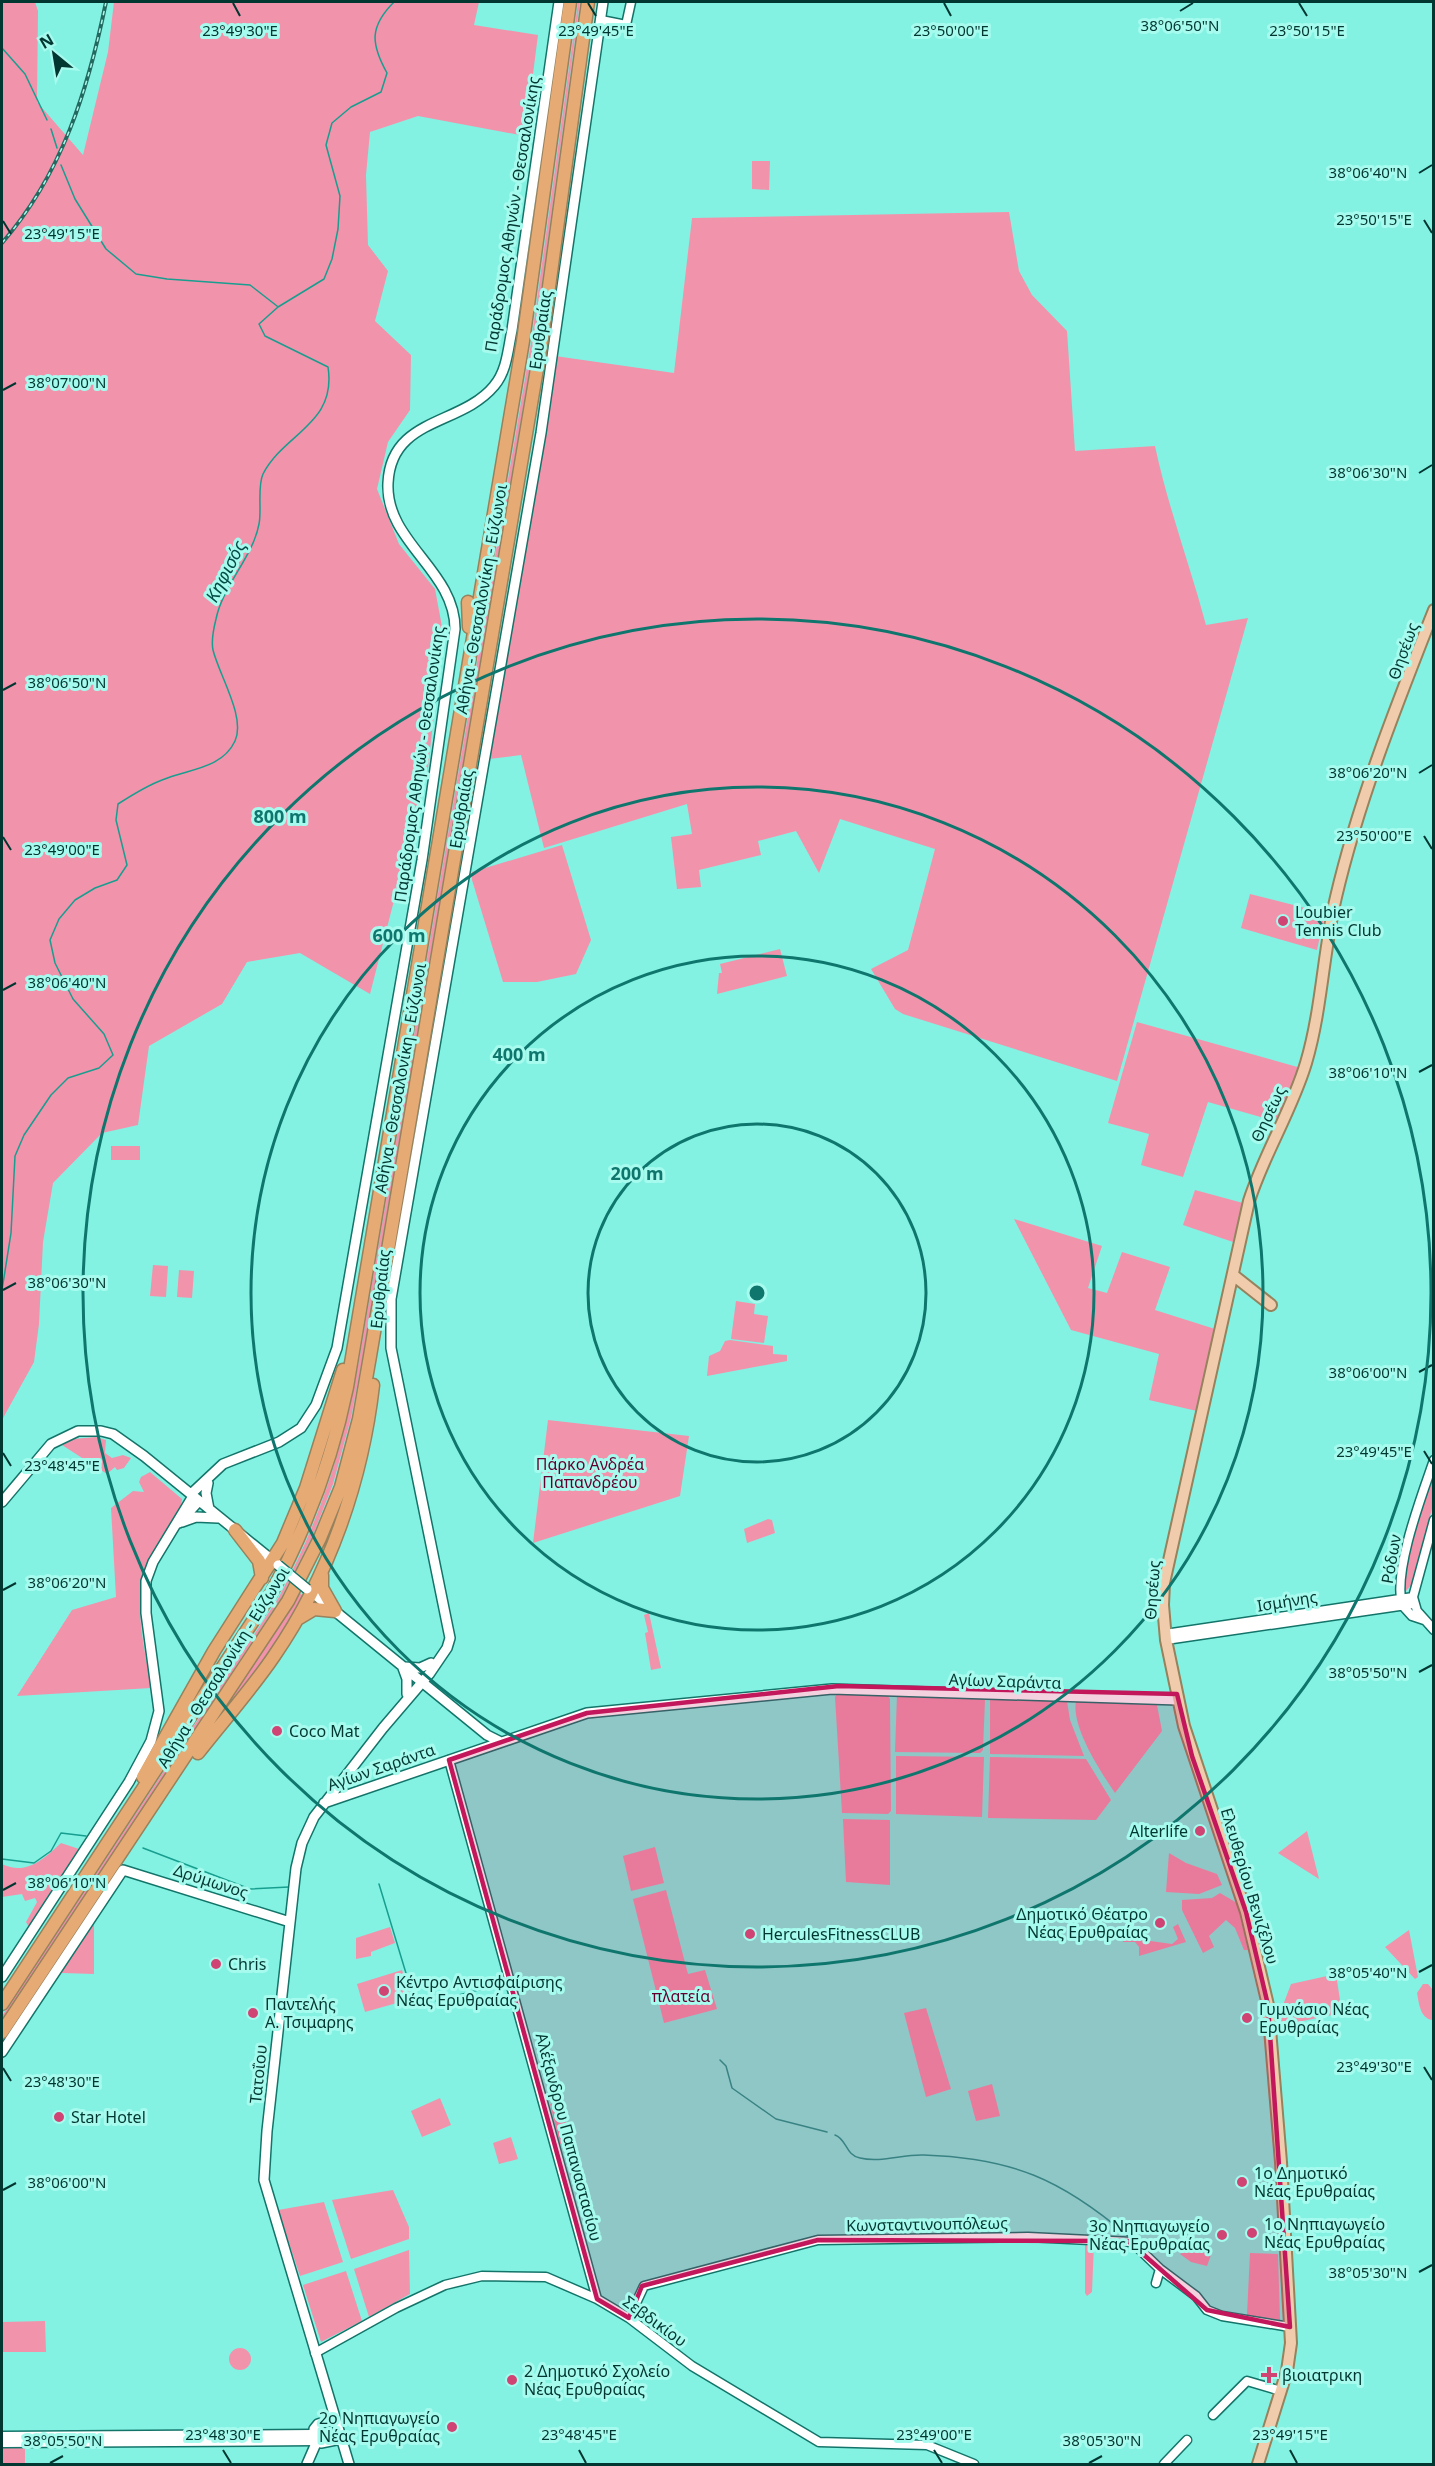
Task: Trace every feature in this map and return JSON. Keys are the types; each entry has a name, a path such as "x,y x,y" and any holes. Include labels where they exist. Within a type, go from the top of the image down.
{"highway":[{"name":"Αθήνα - Θεσσαλονίκη - Εύζωνοι","path":"2,2004 272,1592 303,1530 323,1480 334,1442 523,342 570,2"},
{"name":"Αθήνα - Θεσσαλονίκη - Εύζωνοι","path":"2,2032 265,1639 288,1601 320,1538 350,1457 361,1409 541,345 588,2"},
{"path":"508,379 523,342"},
{"path":"468,602 470,652"},
{"path":"124,1816 152,1759 242,1607 259,1581 275,1563 306,1488 357,1317"},
{"path":"150,1812 274,1657 298,1619 310,1591 322,1574 349,1499 364,1438 375,1362 375,1321"},
{"path":"235,1530 259,1561 259,1581"},
{"path":"322,1574 322,1588 334,1611"},
{"path":"298,1619 314,1609 334,1611"}],"main road":[{"name":"Παράδρομος Αθηνών - Θεσσαλονίκης","path":"2,1977 129,1782 151,1741 159,1712 158,1690 144,1597 147,1574 168,1537 215,1471 234,1458 279,1442 301,1428 316,1405 343,1325 422,861 455,629 452,608 444,586 394,517 388,494 388,477 394,457 406,440 421,429 476,403 494,386 504,366 512,330 559,2"},
{"name":"Ερυθραίας","path":"420,1681 447,1648 450,1631 391,1348 391,1299 541,433 603,2"},
{"name":"Θησέως","path":"1165,1637 1163,1605 1168,1562 1249,1201 1259,1171 1299,1083 1308,1054 1335,900 1352,836 1434,610"},
{"path":"1233,1275 1271,1305"},
{"path":"2,1502 47,1447 62,1437 85,1430 113,1434 195,1497 487,1736 499,1741"},
{"name":"Παράδρομος Αθηνών - Θεσσαλονίκης","path":"168,1537 180,1523 195,1497 208,1484 215,1471"},
{"path":"208,1484 206,1493 209,1509"},
{"path":"180,1523 196,1517 220,1518"},
{"name":"Ερυθραίας","path":"420,1681 443,1644 447,1619"},
{"name":"Ελευθερίου Βενιζέλου","path":"1165,1637 1192,1756 1246,1912 1268,2005 1280,2143 1290,2357 1258,2464"},
{"path":"402,1666 420,1668 431,1663"},
{"path":"402,1666 407,1679 409,1696 435,1693"},
{"name":"Τατοΐου","path":"349,2464 264,2174 299,1851 308,1828 324,1803 420,1681"},
{"name":"Αγίων Σαράντα","path":"324,1803 586,1713 832,1689 839,1686 1178,1697"},
{"name":"Δρύμωνος","path":"2,2052 123,1870 290,1922"},
{"path":"307,2464 318,2436 335,2419"},
{"path":"318,2436 341,2439"},
{"path":"313,2464 318,2436"}],"street":[{"path":"601,20 626,25 632,2"},
{"name":"Ρόδων","path":"1424,1620 1412,1616 1401,1602 1408,1546 1434,1460"},
{"name":"Ρόδων","path":"1413,1600 1434,1520"},
{"path":"1413,1600 1424,1620 1434,1630"},
{"name":"Ισμήνης","path":"1165,1637 1413,1600"},
{"name":"Αλέξανδρου Παπαναστασίου","path":"449,1760 497,1928 597,2299"},
{"name":"Κωνσταντινουπόλεως","path":"629,2318 644,2286 818,2240 1028,2237 1128,2241 1215,2313 1290,2327"},
{"path":"1156,2283 1160,2269"},
{"name":"Σεβδικίου","path":"315,2353 425,2293 472,2278 546,2277 597,2299 629,2318 692,2366 819,2442 927,2445 974,2464"},
{"path":"581,2292 592,2279"},
{"path":"1213,2415 1246,2381 1281,2391"},
{"path":"2,2436 318,2436"},
{"path":"2,2443 318,2436"},
{"path":"1164,2464 1187,2440"}],"highlighted area":[{"path":"839,1686 1177,1694 1192,1756 1246,1912 1268,2005 1290,2327 1207,2310 1128,2241 818,2240 642,2286 629,2318 597,2299 449,1760 587,1713"}],"green space":[{"path":"2,2 35,2 38,11 37,102 83,155 108,52 114,2 479,2 474,25 538,35 525,136 418,116 370,132 366,175 368,245 388,271 375,321 411,355 410,410 388,442 377,489 399,544 435,589 443,632 428,768 370,994 300,953 247,962 222,1004 149,1046 138,1125 102,1133 53,1183 43,1242 39,1324 34,1362 2,1420"},
{"path":"578,2 580,2 534,343 363,1355 351,1418 333,1484 313,1535 281,1598 2,2021 2,2016 279,1597 308,1537 339,1450 360,1355 531,343"},
{"path":"752,161 770,161 769,190 752,189"},
{"path":"1009,212 1019,271 1032,295 1067,331 1075,451 1155,446 1206,625 1248,618 1117,1081 903,1014 895,1009 871,969 908,950 935,849 840,819 819,873 796,831 758,841 761,855 699,870 701,887 677,889 671,837 692,834 687,804 544,848 521,755 489,759 522,574 555,356 674,373 692,218"},
{"path":"562,845 591,940 576,974 537,982 503,982 472,880 472,872"},
{"name":"Loubier Tennis Club","path":"1250,894 1325,913 1317,950 1241,928"},
{"path":"780,949 787,976 717,994 719,973 722,973 720,964"},
{"path":"1137,1022 1301,1068 1275,1121 1208,1102 1183,1177 1141,1165 1149,1134 1108,1123"},
{"path":"111,1146 140,1146 140,1160 111,1160"},
{"path":"1195,1190 1243,1203 1233,1242 1183,1225"},
{"path":"1014,1219 1102,1246 1088,1288 1107,1293 1122,1252 1170,1267 1155,1310 1215,1329 1197,1411 1149,1400 1159,1354 1071,1330"},
{"path":"153,1265 168,1266 166,1297 150,1296"},
{"path":"179,1270 194,1271 192,1298 177,1297"},
{"path":"736,1301 755,1304 754,1314 768,1316 764,1343 731,1339"},
{"path":"725,1341 773,1346 773,1354 787,1355 787,1361 707,1376 709,1356 720,1351"},
{"name":"Πάρκο Ανδρέα Παπανδρέου","path":"548,1420 689,1436 680,1496 533,1543"},
{"path":"96,1437 106,1440 105,1453 112,1458 123,1455 131,1458 124,1468 117,1470 115,1467 107,1474 62,1445 73,1439"},
{"path":"1433,1466 1433,1505 1412,1584 1406,1591 1403,1588 1413,1534"},
{"path":"150,1472 182,1499 178,1514 152,1556 142,1589 140,1605 142,1637 151,1688 17,1696 72,1610 116,1597 111,1508 133,1491 144,1492 139,1482 141,1477"},
{"path":"768,1519 772,1520 775,1533 747,1543 744,1529"},
{"path":"297,1591 305,1597 273,1652 198,1746 267,1644"},
{"path":"649,1613 661,1668 651,1670 645,1633 648,1632 644,1615"},
{"path":"837,1694 887,1695 890,1699 891,1811 888,1814 842,1813 835,1697"},
{"path":"897,1695 982,1698 985,1700 983,1750 980,1753 895,1752"},
{"path":"990,1697 1067,1701 1070,1720 1084,1756 990,1754"},
{"path":"1076,1701 1157,1705 1162,1731 1115,1793 1082,1736 1076,1712"},
{"path":"896,1756 984,1757 982,1817 896,1814"},
{"path":"990,1757 1086,1759 1111,1800 1096,1820 988,1818"},
{"path":"843,1819 890,1820 890,1885 846,1882"},
{"path":"1307,1831 1319,1879 1278,1853"},
{"path":"61,1843 82,1850 30,1929 26,1922 37,1902 35,1898 25,1901 22,1894 2,1897 2,1864 19,1868 27,1867 41,1860"},
{"path":"655,1847 664,1883 631,1891 623,1856"},
{"path":"1169,1853 1186,1863 1217,1874 1222,1885 1199,1894 1166,1892"},
{"name":"πλατεία","path":"666,1890 688,1974 705,1970 717,2009 664,2023 633,1899"},
{"path":"1220,1893 1237,1903 1248,1950 1244,1950 1235,1928 1226,1920 1209,1936 1214,1947 1203,1953 1182,1910 1182,1900 1212,1898"},
{"path":"94,1923 94,1974 62,1973 61,1971"},
{"path":"1178,1924 1186,1942 1139,1956 1139,1947 1135,1942 1123,1942 1124,1937 1131,1938 1137,1933 1143,1940 1172,1944 1178,1939 1173,1927"},
{"path":"390,1927 395,1943 371,1952 371,1956 356,1959 356,1938"},
{"path":"1409,1930 1418,1977 1415,1979 1385,1947"},
{"name":"Κέντρο Αντισφαίρισης Νέας Ερυθραίας","path":"402,1970 411,1999 365,2012 357,1984"},
{"path":"1336,1974 1342,2013 1278,2026 1277,2021 1291,1984"},
{"path":"1423,1984 1428,1984 1433,1990 1432,2020 1425,2016 1419,2005 1417,1993"},
{"path":"926,2008 951,2089 926,2097 904,2013"},
{"path":"992,2084 1000,2116 976,2121 968,2091"},
{"path":"440,2098 451,2125 422,2137 411,2111"},
{"path":"561,2102 571,2141 560,2144 550,2104"},
{"path":"511,2137 518,2159 499,2164 493,2143"},
{"path":"393,2190 409,2227 409,2239 351,2259 332,2200"},
{"path":"324,2202 343,2262 300,2276 278,2210"},
{"path":"1204,2241 1212,2252 1207,2266 1191,2262 1180,2254"},
{"path":"1085,2243 1094,2244 1092,2292 1087,2296 1085,2293"},
{"path":"409,2250 410,2294 369,2317 354,2269"},
{"path":"1250,2253 1278,2254 1280,2320 1247,2315"},
{"path":"346,2271 362,2321 321,2342 303,2285"},
{"path":"45,2321 46,2352 2,2352 2,2322"},
{"path":"240,2348 248,2351 251,2359 248,2367 240,2370 232,2367 229,2359 232,2351"},
{"path":"2,2447 25,2447 25,2464 2,2464"}],"waterway":[{"name":"Κηφισός","path":"2,1290 11,1233 15,1156 24,1135 51,1095 68,1078 99,1068 113,1055 104,1034 73,999 55,963 50,940 59,919 75,900 95,888 117,880 127,865 116,820 118,804 156,782 213,763 222,757 235,741 237,720 213,650 216,619 225,594 256,536 260,518 260,485 263,474 272,460 317,415 325,402 329,386 328,367 265,336 259,324 278,307 324,279 332,259 338,229 340,196 326,145 332,123 351,107 381,92 387,73 378,53 375,36 380,20 394,2"},
{"path":"2,48 25,74 47,120"},
{"path":"51,129 57,148"},
{"path":"61,165 75,199 106,249 136,274 167,279 250,285 277,306"},
{"path":"2,1859 34,1863 51,1851 61,1833 86,1836"},
{"path":"143,1848 250,1889 289,1887"},
{"path":"379,1884 415,2003"},
{"path":"447,1998 494,1986"},
{"path":"436,2001 443,1999"},
{"path":"427,2003 431,2002"},
{"path":"720,2060 726,2066 732,2088 776,2119 827,2132"},
{"path":"835,2135 842,2140 851,2154 860,2158 876,2160 916,2155 955,2157 984,2161 1034,2175 1080,2200 1128,2236"}],"railway":[{"path":"2,243 41,189 70,130 91,67 106,2"}],"place":[{"name":"Loubier Tennis Club","path":"1283,921"},
{"name":"Coco Mat","path":"277,1731"},
{"name":"Alterlife","path":"1200,1831"},
{"name":"Δημοτικό Θέατρο Νέας Ερυθραίας","path":"1160,1923"},
{"name":"HerculesFitnessCLUB","path":"750,1934"},
{"name":"Chris","path":"216,1964"},
{"name":"Κέντρο Αντισφαίρισης Νέας Ερυθραίας","path":"384,1991"},
{"name":"Παντελής Α. Τσιμαρης","path":"253,2013"},
{"name":"Γυμνάσιο Νέας Ερυθραίας","path":"1247,2018"},
{"name":"Star Hotel","path":"59,2117"},
{"name":"1ο Δημοτικό Νέας Ερυθραίας","path":"1242,2182"},
{"name":"1ο Νηπιαγωγείο Νέας Ερυθραίας","path":"1252,2233"},
{"name":"3ο Νηπιαγωγείο Νέας Ερυθραίας","path":"1222,2235"},
{"name":"βιοιατρικη","path":"1269,2375"},
{"name":"2 Δημοτικό Σχολείο Νέας Ερυθραίας","path":"512,2380"},
{"name":"2ο Νηπιαγωγείο Νέας Ερυθραίας","path":"452,2427"}]}
